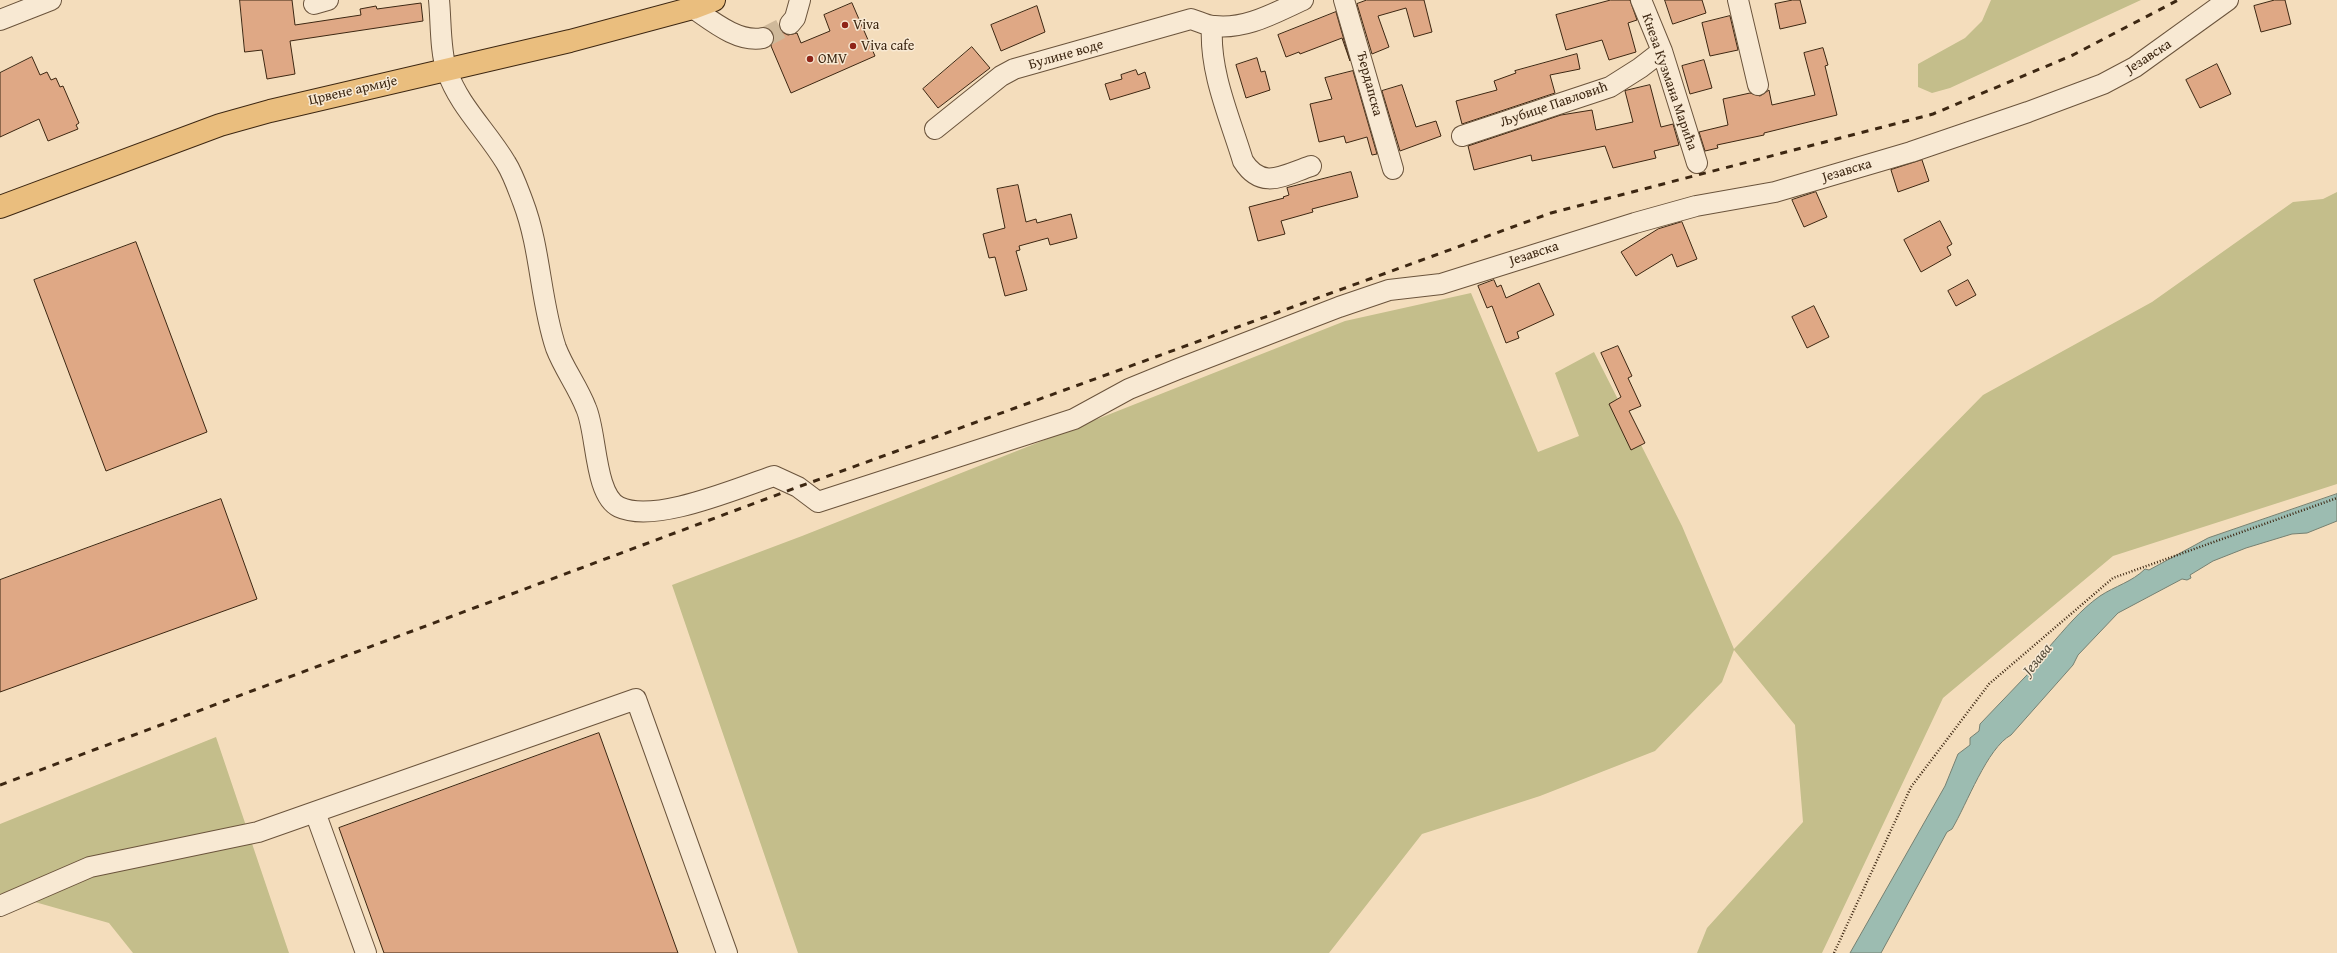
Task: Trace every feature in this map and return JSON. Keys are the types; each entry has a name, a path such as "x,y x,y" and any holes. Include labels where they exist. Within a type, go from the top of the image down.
{"main road":[{"name":"Црвене армије","path":"0,207 220,125 270,111 570,41 693,8 714,0"}],"street":[{"path":"0,20 51,0"},
{"name":"Језавска","path":"439,0 446,69 459,100 507,164 524,204 534,237 556,347 567,372 587,409 603,488 618,507 633,510 660,510 688,505 774,476 798,487 818,502 1074,419 1129,389 1339,306 1389,290 1441,284 1635,222 1696,206 1775,192 1836,175 2028,112 2103,84 2135,67 2228,0"},
{"path":"790,24 795,18 800,0"},
{"name":"Булине воде","path":"935,129 1001,76 1014,70 1190,19 1212,26 1237,26 1254,21 1304,0"},
{"name":"Ђердапска","path":"1344,0 1393,169"},
{"name":"Кнеза Кузмана Марића","path":"1641,0 1662,51 1697,163"},
{"path":"1738,0 1758,85"},
{"path":"693,8 716,23 744,37 763,38"},
{"path":"1212,26 1211,44 1213,63 1243,161 1250,172 1264,179 1272,179 1311,166"},
{"name":"Љубице Павловић","path":"1462,136 1610,87 1640,68 1662,51"},
{"path":"0,906 90,867 258,832 636,699 728,953"},
{"path":"315,812 366,953"}],"path":[{"path":"1834,953 1911,787 1989,684 2113,578 2337,498"}],"shaded area":[{"path":"1991,0 2141,0 1950,88 1932,93 1918,87 1918,64 1965,38 1982,21"},
{"path":"2337,192 2337,484 2113,556 1943,698 1822,953 1697,953 1707,928 1803,822 1795,725 1734,650 1722,682 1655,751 1540,796 1422,834 1329,953 798,953 672,585 802,536 1345,321 1471,293 1538,452 1579,436 1555,373 1594,352 1682,526 1734,649 1983,395 2152,302 2293,202 2323,199"},
{"path":"216,737 289,953 133,953 109,923 3,893 0,894 0,824"}],"water":[{"path":"2337,494 2337,521 2307,533 2292,534 2246,548 2213,561 2190,575 2191,578 2187,580 2182,579 2118,613 2078,655 2073,665 1994,752 1978,778 1952,829 1947,832 1881,953 1850,953 1945,786 1958,754 1970,745 1970,738 1979,731 1980,724 2047,654 2049,647 2086,607 2100,596 2129,581 2145,569 2149,570 2208,538"}],"building":[{"path":"240,0 292,0 295,25 361,15 360,9 376,6 377,9 421,3 423,21 290,41 295,74 267,79 262,50 245,52"},
{"path":"1367,0 1424,0 1432,32 1414,37 1406,8 1378,16 1389,47 1372,54 1357,4"},
{"path":"1611,0 1630,0 1637,20 1628,23 1636,52 1609,60 1602,40 1566,50 1556,15"},
{"path":"1665,0 1702,0 1706,13 1673,24"},
{"path":"1800,0 1806,23 1780,29 1775,4"},
{"path":"2275,0 2285,0 2291,24 2261,32 2254,6"},
{"name":"OMV","path":"852,3 875,56 791,93 771,46 774,36 782,32 788,35 797,33 801,43 830,31 824,15"},
{"path":"1037,6 1045,32 1001,51 991,25"},
{"path":"1336,12 1350,61 1342,38 1300,54 1299,52 1286,57 1278,35"},
{"path":"1730,16 1738,50 1710,56 1702,23"},
{"path":"972,47 990,68 938,108 923,89"},
{"path":"1823,48 1828,65 1825,66 1837,115 1764,133 1764,135 1717,145 1718,148 1705,151 1699,132 1728,125 1723,99 1750,93 1760,96 1769,90 1772,105 1815,95 1804,53"},
{"path":"1577,54 1580,69 1550,75 1555,93 1462,124 1456,101 1497,90 1494,81 1516,73 1515,71"},
{"path":"32,57 40,75 47,72 51,80 56,78 60,87 63,86 79,123 76,125 78,129 48,141 39,119 0,137 0,73"},
{"path":"1257,58 1261,72 1265,71 1270,90 1246,98 1236,65"},
{"path":"1704,60 1712,88 1690,94 1682,66"},
{"path":"2217,64 2231,94 2200,108 2186,80"},
{"path":"1136,70 1138,75 1145,72 1150,88 1110,100 1105,84 1122,79 1121,75"},
{"path":"1353,71 1377,154 1372,155 1367,137 1346,143 1344,136 1319,142 1310,104 1332,99 1325,78"},
{"path":"1402,85 1416,127 1436,121 1441,136 1400,151 1382,91"},
{"path":"1650,85 1661,127 1673,124 1679,145 1654,151 1656,158 1613,168 1605,146 1532,161 1531,155 1474,170 1468,146 1561,115 1592,110 1596,130 1633,122 1625,91"},
{"path":"1922,160 1929,181 1898,192 1891,170"},
{"path":"1351,172 1358,197 1312,209 1313,212 1281,221 1285,234 1258,241 1249,207 1284,198 1283,197 1289,195 1287,188"},
{"path":"1018,185 1026,222 1036,219 1037,223 1071,214 1077,238 1050,245 1048,238 1019,246 1020,250 1016,251 1027,290 1005,296 995,257 989,258 983,234 1005,228 997,189"},
{"path":"1816,192 1827,217 1804,227 1792,200"},
{"path":"1940,221 1952,244 1947,247 1951,255 1921,272 1904,240"},
{"path":"1682,222 1697,259 1677,267 1672,254 1636,276 1621,252 1658,229"},
{"path":"136,242 207,432 106,471 34,280"},
{"path":"1494,280 1497,287 1501,285 1506,298 1539,283 1554,315 1517,332 1519,338 1506,343 1492,306 1487,308 1478,286"},
{"path":"1968,280 1976,295 1956,306 1948,291"},
{"path":"1814,306 1829,337 1807,348 1792,317"},
{"path":"1618,346 1632,376 1628,378 1641,406 1629,411 1645,443 1631,450 1609,404 1621,397 1601,353"},
{"path":"221,499 257,599 0,692 0,580"},
{"path":"599,733 678,953 384,953 339,828"}],"tunnel":[{"path":"763,38 790,24"}],"railway":[{"path":"0,785 798,487 1551,213 1933,114 2073,55 2178,0"}],"place":[{"name":"Viva","path":"845,25"},
{"name":"Viva cafe","path":"853,46"},
{"name":"OMV","path":"810,59"}],"water label":[{"name":"Језава","path":"2038,660"}]}
